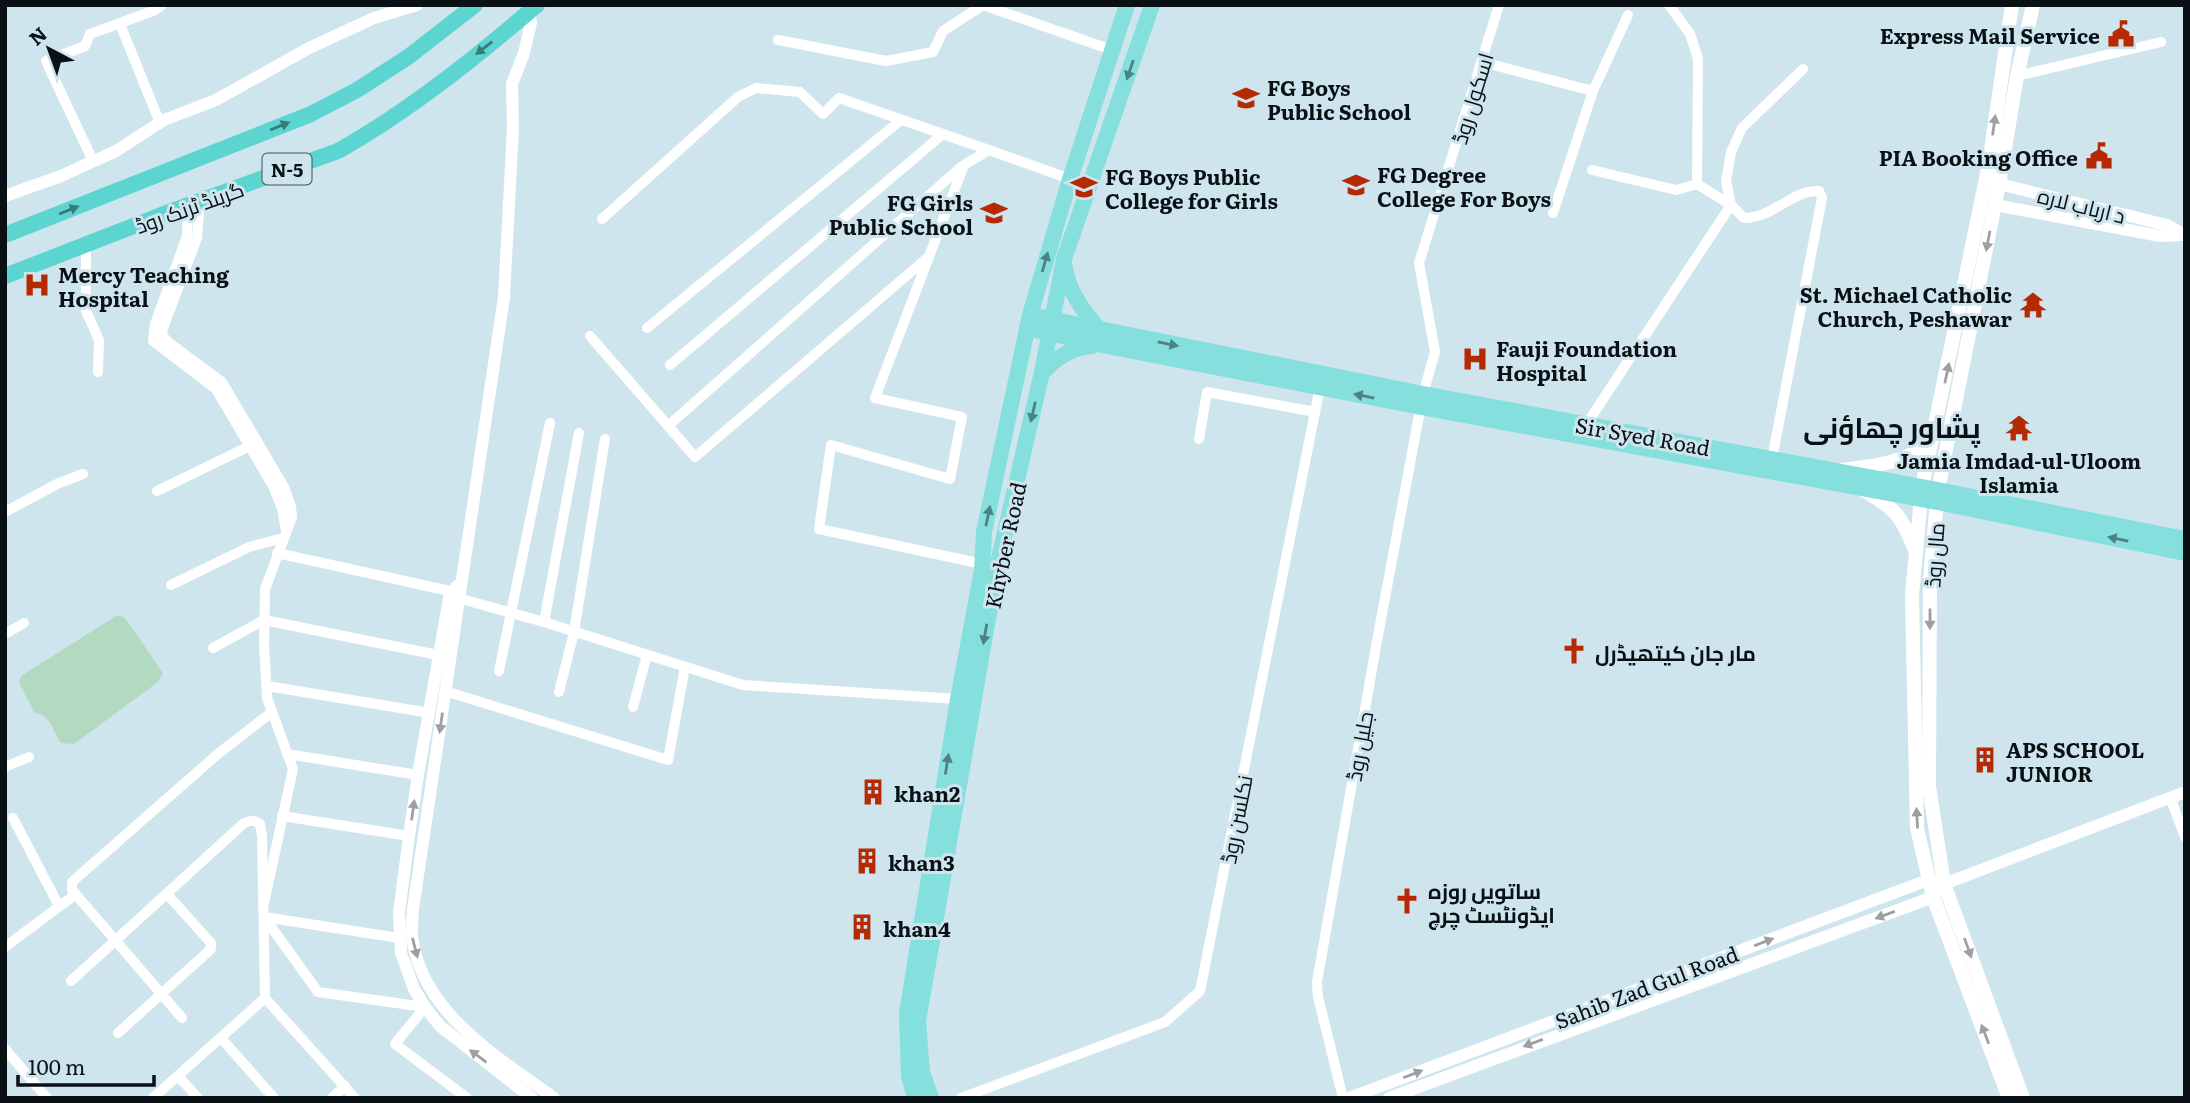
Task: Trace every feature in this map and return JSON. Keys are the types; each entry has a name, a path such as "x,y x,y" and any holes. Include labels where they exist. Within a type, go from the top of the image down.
{"highway":[{"name":"گرینڈ ٹرنک روڈ","path":"5,235 311,114 357,90 408,57 475,5"},
{"name":"گرینڈ ٹرنک روڈ","path":"5,276 338,151 422,97 533,9"}],"main road":[{"name":"Khyber Road","path":"915,1098 909,1076 907,1013 958,699 983,564 984,531 1028,322 1070,178 1127,5"},
{"name":"Khyber Road","path":"931,1098 922,1072 918,1021 997,567 1042,372 1064,259 1152,5"},
{"name":"مال روڈ","path":"2012,5 1989,164 1937,419 1930,494 1929,786 1944,884 2023,1098"},
{"name":"مال روڈ","path":"2009,1098 1933,897 1917,828 1912,595 1916,553 1995,205 2017,76 2033,5"},
{"path":"1064,259 1067,280 1101,338"},
{"path":"1028,322 1101,338"},
{"path":"1042,372 1055,358 1101,338"},
{"name":"Sir Syed Road","path":"1101,338 1859,487 1930,494"},
{"name":"Sir Syed Road","path":"1101,338 1320,387 1586,425 1835,471 1930,494 2164,542 2185,553"},
{"path":"1835,471 1907,456 1921,448 1937,419"},
{"path":"1859,487 1888,505 1898,515 1916,553"},
{"name":"Sir Syed Road","path":"2164,542 2185,539"}],"street":[{"path":"93,161 46,61 85,46 90,34 153,11 162,5"},
{"path":"5,196 61,176 116,151 160,123 216,100 376,11 417,5"},
{"path":"778,40 886,61 933,52 943,31 983,5 1112,50"},
{"name":"اسکول روڈ","path":"1422,400 1435,352 1419,262 1499,5"},
{"path":"1670,5 1690,34 1698,59 1697,184"},
{"path":"533,9 524,53 512,85 513,128 503,297 457,592 413,909 414,944 428,985 446,1012 554,1098"},
{"path":"1553,213 1593,91 1628,15"},
{"path":"120,24 160,123"},
{"path":"2017,76 2161,42"},
{"path":"1482,62 1593,91"},
{"path":"1586,425 1731,205 1726,181 1731,152 1742,128 1803,69"},
{"path":"602,219 738,97 756,88 800,92 822,114 839,98 1070,178"},
{"path":"647,328 901,120"},
{"path":"670,365 943,134"},
{"path":"668,426 964,165 989,150"},
{"path":"1989,164 1999,184"},
{"path":"964,165 875,398 962,417 950,479 831,445 819,529 983,564"},
{"path":"1592,170 1676,190 1697,184 1731,205 1744,218 1754,218 1776,209 1805,192 1819,191 1822,198 1772,459"},
{"name":"د ارباب لاره","path":"1999,184 2167,225 2185,235"},
{"path":"194,203 197,238 162,335 222,382 253,444 288,496 292,517 265,589 267,698 293,769 264,903"},
{"path":"1995,205 2161,236 2185,235"},
{"path":"86,245 86,312 99,340 98,372"},
{"path":"590,336 695,457 929,257"},
{"name":"نکلسن روڈ","path":"961,1098 1165,1022 1200,991 1320,387"},
{"path":"1199,439 1208,392 1315,412"},
{"name":"جلیل روڈ","path":"1343,1098 1318,997 1317,982 1422,400"},
{"path":"499,671 550,423"},
{"path":"544,622 579,432"},
{"path":"559,692 574,632 605,439"},
{"path":"157,491 253,444"},
{"path":"5,512 57,484 83,474"},
{"path":"171,585 249,547 285,534"},
{"path":"277,553 457,592 511,613 743,685 958,699"},
{"path":"457,592 449,598 418,775 399,913 401,953 407,972 425,1007 440,1026 532,1098"},
{"path":"213,648 264,620 438,655"},
{"path":"5,634 24,623"},
{"path":"633,707 648,655"},
{"path":"445,691 668,761 685,667"},
{"path":"267,686 430,713"},
{"path":"182,1018 72,890 72,882 219,753 272,712"},
{"path":"287,754 418,775"},
{"path":"5,767 29,757"},
{"name":"Sahib Zad Gul Road","path":"1389,1098 1933,897 1944,884 2185,792"},
{"path":"2170,797 2185,837"},
{"path":"282,816 409,836"},
{"path":"13,818 59,906"},
{"path":"71,981 244,823 250,820 260,824 265,998 355,1098"},
{"path":"1928,880 1944,884"},
{"name":"Sahib Zad Gul Road","path":"1349,1098 1928,880"},
{"path":"5,947 76,894"},
{"path":"118,1033 211,949 211,943 167,894"},
{"path":"264,917 399,938"},
{"path":"264,917 318,992 425,1007"},
{"path":"153,1098 265,998"},
{"path":"425,1007 395,1044 467,1098"},
{"path":"221,1038 274,1098"},
{"path":"5,1049 47,1098"},
{"path":"178,1076 198,1098"},
{"path":"332,1098 345,1086"}],"green space":[{"path":"118,615 125,618 163,673 158,682 74,744 61,743 48,720 35,713 19,682 21,676"}],"place":[{"name":"Express Mail Service","path":"2121,34"},
{"name":"FG Boys Public School","path":"1246,98"},
{"name":"PIA Booking Office","path":"2099,156"},
{"name":"FG Degree College For Boys","path":"1356,185"},
{"name":"FG Boys Public College for Girls","path":"1084,187"},
{"name":"FG Girls Public School","path":"994,213"},
{"name":"Mercy Teaching Hospital","path":"37,285"},
{"name":"St. Michael Catholic Church, Peshawar","path":"2033,305"},
{"name":"Fauji Foundation Hospital","path":"1475,359"},
{"name":"Jamia Imdad-ul-Uloom Islamia","path":"2019,428"},
{"name":"مار جان کیتھیڈرل","path":"1574,651"},
{"name":"APS SCHOOL JUNIOR","path":"1985,760"},
{"name":"khan2","path":"873,792"},
{"name":"khan3","path":"867,861"},
{"name":"ساتویں روزہ ایڈونٹسٹ چرچ","path":"1407,901"},
{"name":"khan4","path":"862,927"}],"district":[{"name":"پشاور چھاؤنی","path":"1892,426"}]}
